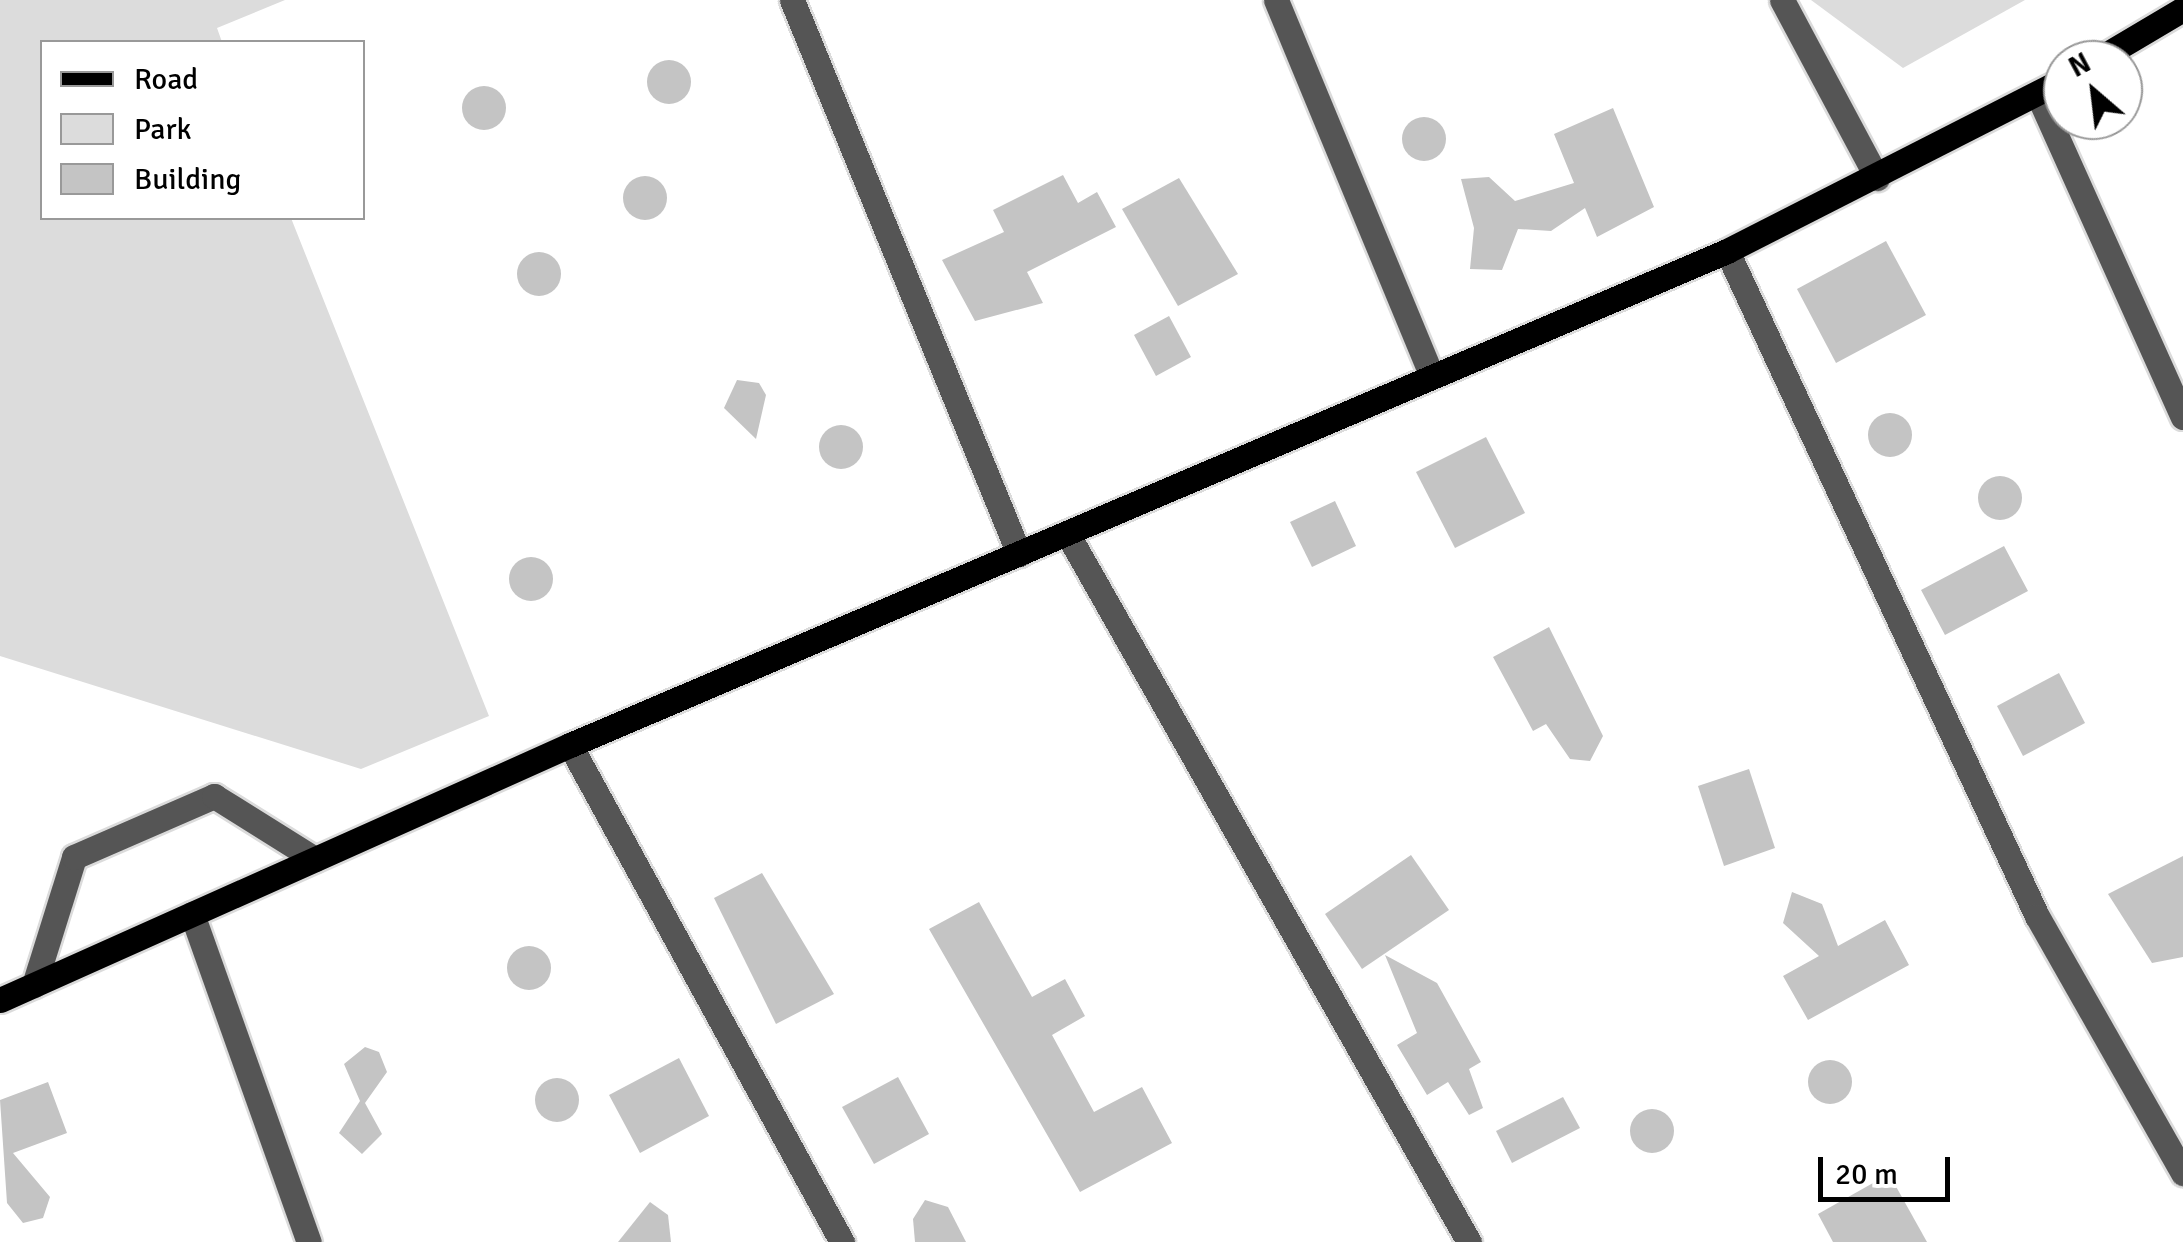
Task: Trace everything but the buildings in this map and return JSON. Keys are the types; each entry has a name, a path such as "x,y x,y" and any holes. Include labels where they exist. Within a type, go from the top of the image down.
{"main road":[{"path":"2131,40 2183,9"},
{"path":"0,1000 570,745 1726,251 2043,92"}],"street":[{"path":"792,0 1019,554"},
{"path":"1276,0 1431,374"},
{"path":"1782,0 1877,178"},
{"path":"2038,95 2183,417"},
{"path":"1726,251 2037,916 2183,1173"},
{"path":"1067,533 1469,1242"},
{"path":"570,745 842,1242"},
{"path":"34,984 74,857 214,796 315,860"},
{"path":"192,914 309,1242"}],"green space":[{"path":"0,0 285,0 217,28 221,40 40,40 40,220 292,220 489,716 361,769 0,656"},
{"path":"1811,0 2025,0 1903,68"}]}
